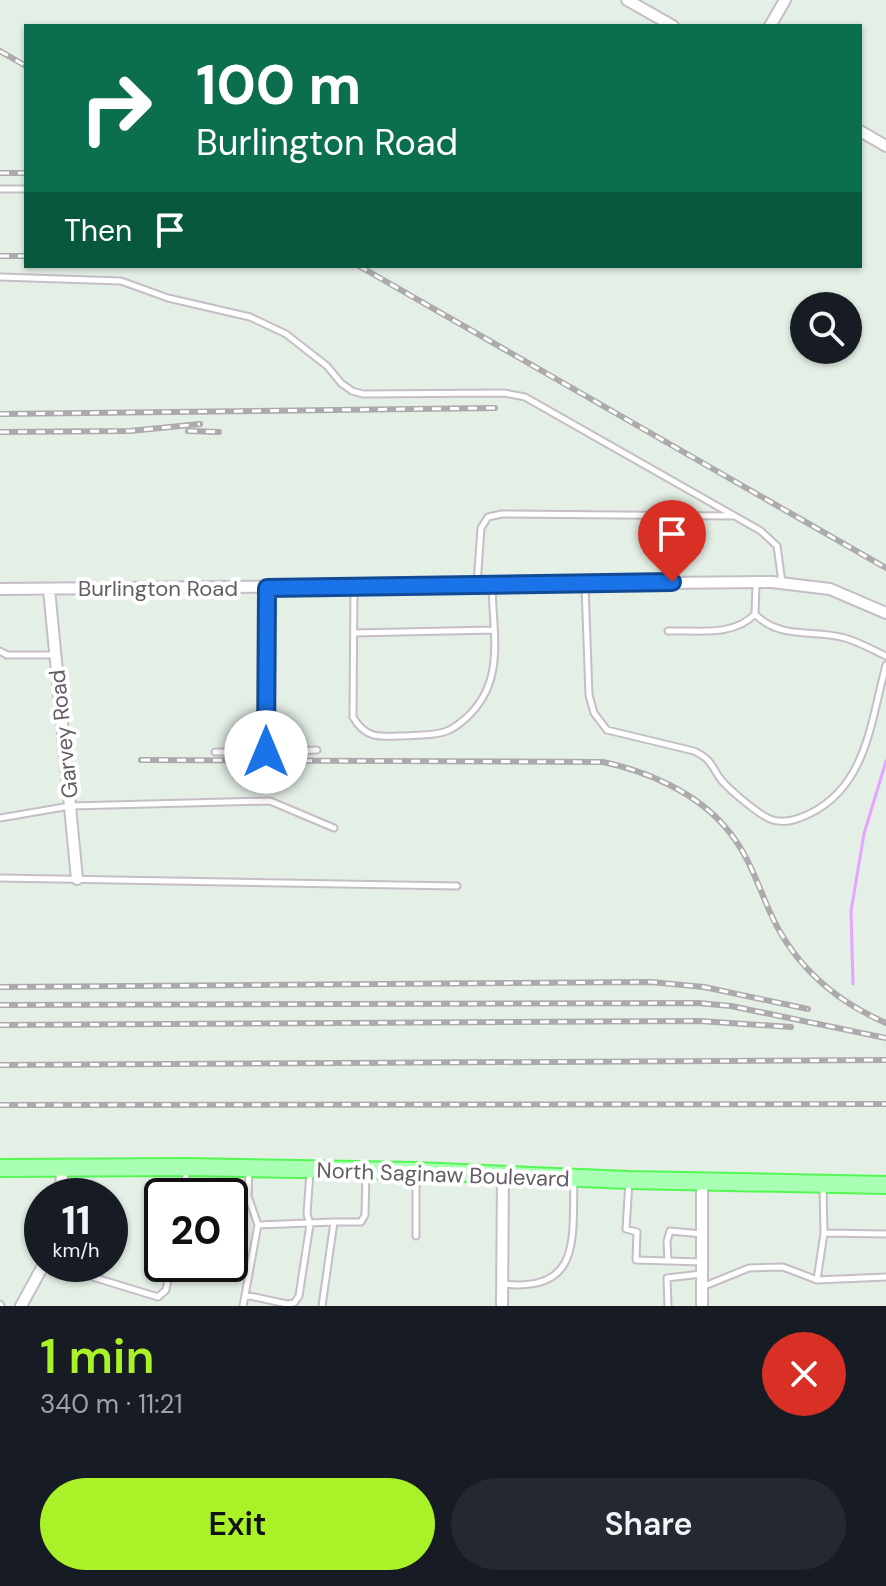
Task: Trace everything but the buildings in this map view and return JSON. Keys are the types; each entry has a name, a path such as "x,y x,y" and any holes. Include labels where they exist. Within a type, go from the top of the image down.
{"main road":[{"name":"North Saginaw Boulevard","path":"0,1168 366,1170 629,1180 886,1185"}],"street":[{"path":"627,0 669,24"},
{"path":"771,24 785,0"},
{"path":"862,132 886,146"},
{"name":"Burlington Road","path":"0,589 756,582 830,589 886,613"},
{"name":"Garvey Road","path":"49,589 77,879"},
{"path":"62,1168 62,1178"},
{"path":"502,1306 503,1175"},
{"path":"702,1182 702,1306"},
{"path":"21,1306 36,1282"}],"lane":[{"path":"0,189 24,189"},
{"path":"0,277 121,281 168,298 250,317 286,334 327,366 341,383 363,394 504,393 525,397 773,539 777,546 782,583"},
{"path":"477,586 481,528 488,517 502,514 734,516"},
{"path":"668,631 731,630 745,624 755,614 756,582"},
{"path":"585,585 589,695 594,713 607,730 694,751 706,757 727,786 769,819 785,822 801,818 841,793 853,776 861,756 886,665"},
{"path":"354,587 353,717 364,732 378,737 444,732 456,727 490,688 494,672 492,586"},
{"path":"266,752 267,588"},
{"path":"755,614 781,631 845,638 886,656"},
{"path":"354,633 493,630"},
{"path":"0,651 7,655 56,655"},
{"path":"215,752 317,750"},
{"path":"0,818 70,806 270,801 334,828"},
{"path":"0,878 457,886"},
{"path":"186,1167 186,1178"},
{"path":"243,1306 258,1225 248,1196 249,1169"},
{"path":"245,1295 287,1304 294,1303 299,1296 310,1224 307,1214 310,1170"},
{"path":"258,1225 361,1222 365,1215 366,1170"},
{"path":"416,1171 416,1236"},
{"path":"502,1284 532,1284 551,1277 567,1263 571,1251 574,1178"},
{"path":"629,1180 626,1229 637,1232 636,1260 702,1262"},
{"path":"817,1280 824,1233 823,1185"},
{"path":"322,1306 334,1222"},
{"path":"668,1261 670,1231 702,1234"},
{"path":"824,1233 886,1234"},
{"path":"702,1287 749,1268 783,1267 817,1280 886,1277"},
{"path":"668,1306 667,1278 702,1274"},
{"path":"108,1282 158,1297 166,1290 168,1282"}],"waterway":[{"path":"853,984 851,911 864,834 886,761"}],"railway":[{"path":"0,51 24,65"},
{"path":"0,173 24,173"},
{"path":"0,256 24,256"},
{"path":"362,268 886,568"},
{"path":"0,414 495,408"},
{"path":"0,432 130,431 200,424"},
{"path":"188,431 219,432"},
{"path":"141,760 603,762 637,771 686,794 714,815 740,847 778,929 802,963 832,991 886,1023"},
{"path":"0,987 651,982 704,987 808,1009"},
{"path":"0,1005 698,1003 731,1006 886,1038"},
{"path":"0,1025 699,1021 791,1027"},
{"path":"0,1065 886,1060"},
{"path":"0,1105 886,1104"}],"route":[{"path":"266,752 267,588 672,582"}]}
